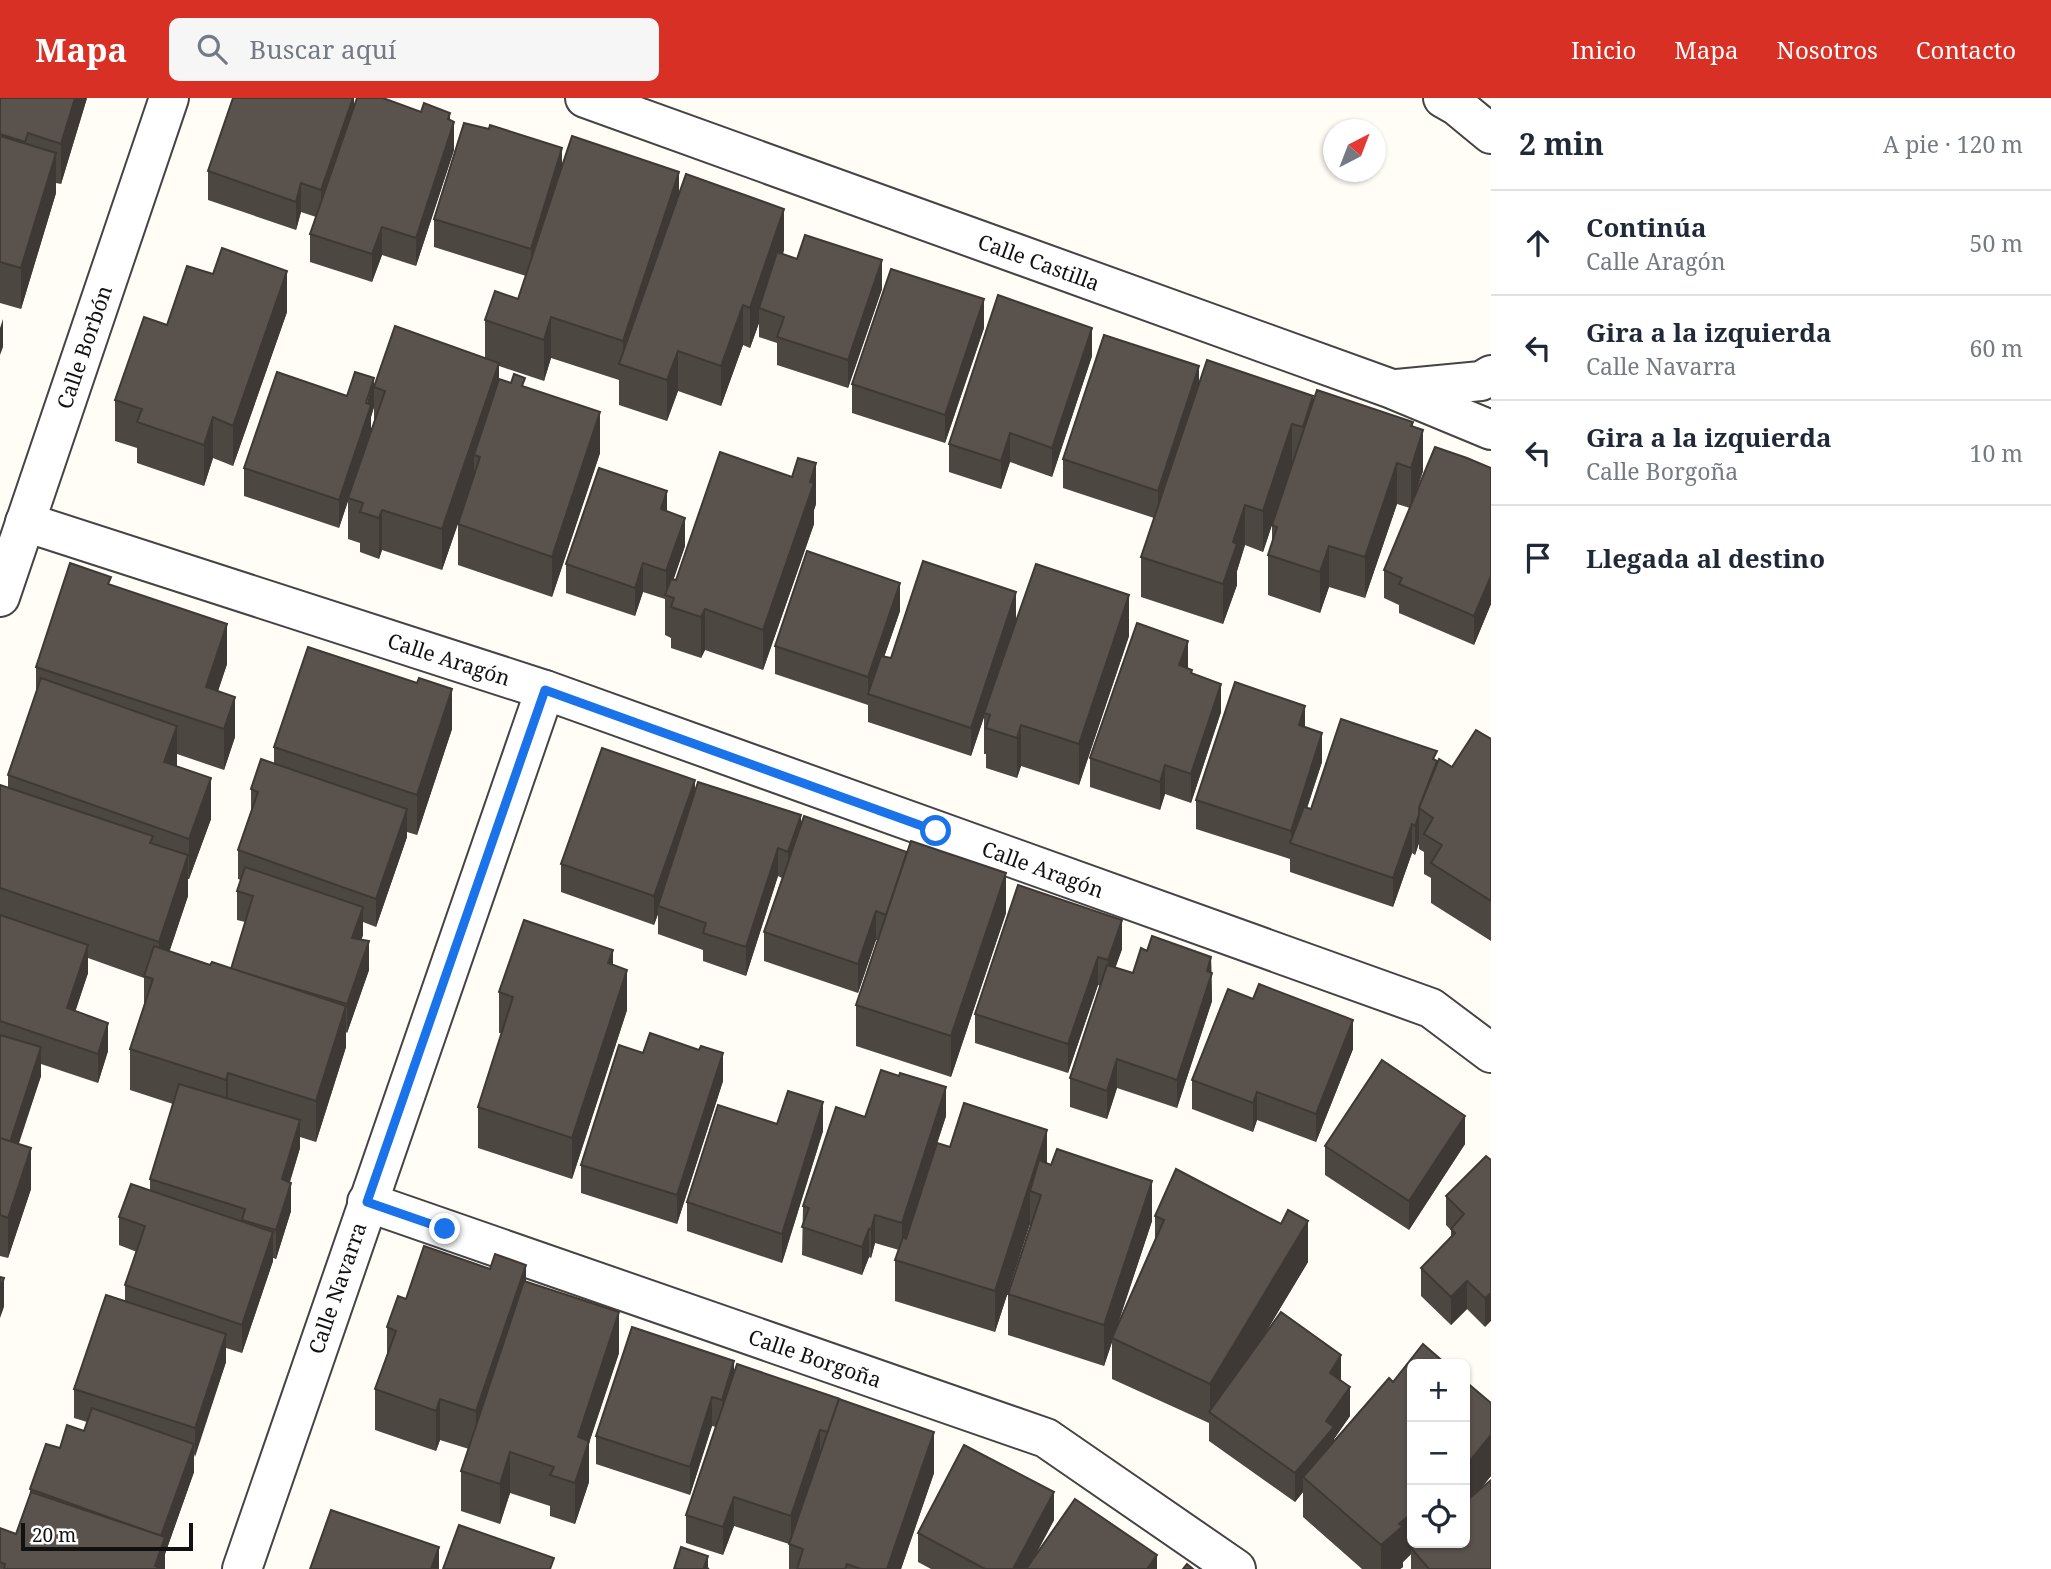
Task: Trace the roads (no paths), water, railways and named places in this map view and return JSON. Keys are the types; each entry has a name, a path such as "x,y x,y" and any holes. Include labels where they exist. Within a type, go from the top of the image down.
{"street":[{"name":"Calle Borbón","path":"0,597 169,98"},
{"name":"Calle Castilla","path":"585,98 1392,389 1491,430"},
{"path":"1443,98 1491,134"},
{"path":"1392,389 1481,381 1491,375"},
{"name":"Calle Aragón","path":"25,522 545,690 1431,1008 1491,1053"},
{"name":"Calle Navarra","path":"242,1569 545,690"},
{"name":"Calle Borgoña","path":"367,1202 1046,1438 1236,1569"}]}
